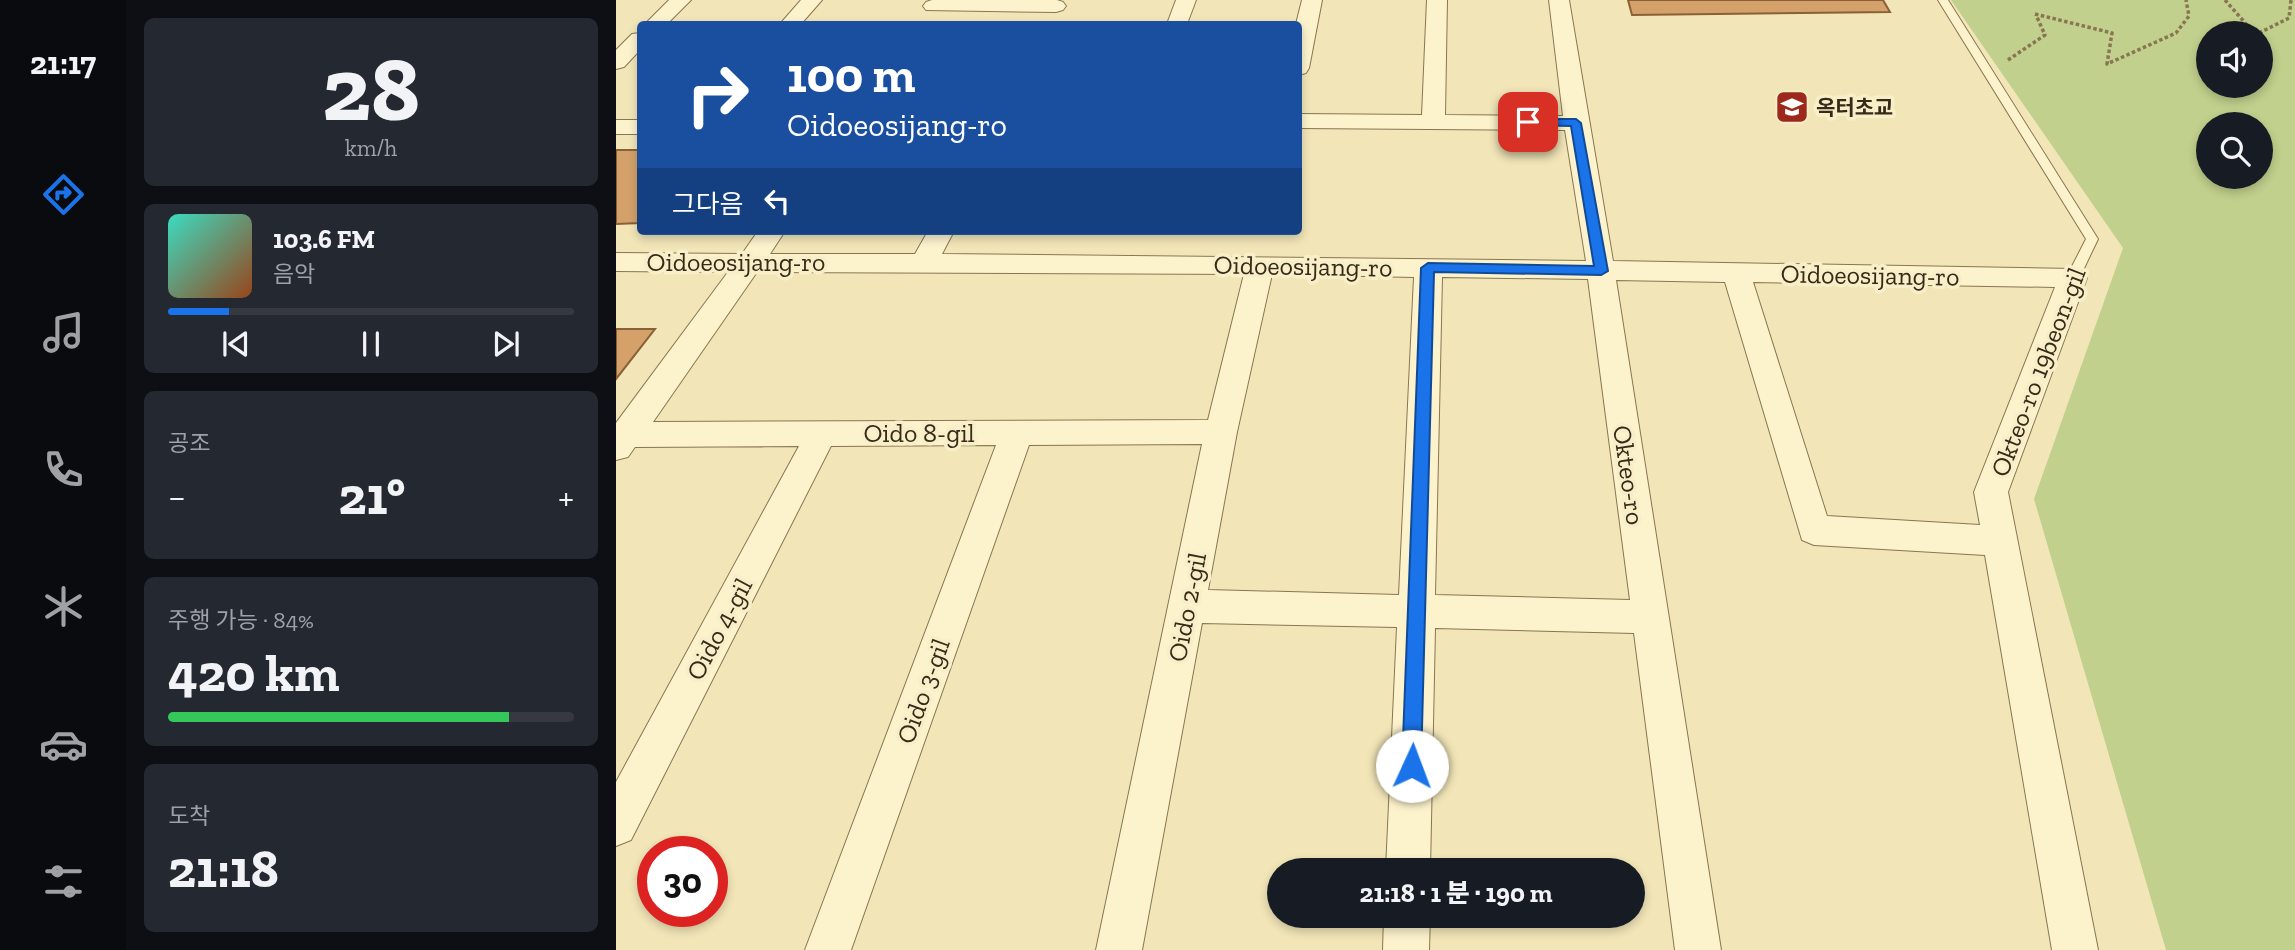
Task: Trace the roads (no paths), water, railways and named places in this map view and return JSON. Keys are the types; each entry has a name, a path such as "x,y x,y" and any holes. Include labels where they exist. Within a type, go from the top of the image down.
{"street":[{"path":"658,21 681,0"},
{"path":"793,21 812,0"},
{"path":"1178,21 1186,0"},
{"path":"1302,49 1312,0"},
{"path":"1433,122 1437,0"},
{"name":"Okteo-ro","path":"1559,0 1601,271 1698,950"},
{"path":"922,21 935,3 1054,10"},
{"path":"616,62 637,42"},
{"path":"1302,121 1576,123"},
{"path":"616,127 637,127"},
{"path":"620,440 769,235"},
{"path":"925,262 939,235"},
{"name":"Oidoeosijang-ro","path":"616,262 1260,265 2073,278"},
{"name":"Oido 2-gil","path":"1119,950 1221,432 1260,265"},
{"path":"1408,858 1428,268"},
{"path":"1736,273 1814,530 2000,541"},
{"name":"Okteo-ro 19beon-gil","path":"2073,278 1991,492 2075,950"},
{"name":"Oido 8-gil","path":"620,440 822,433 1221,432"},
{"name":"Oido 4-gil","path":"616,824 822,433"},
{"name":"Oido 3-gil","path":"828,950 1017,433"},
{"path":"1187,606 1649,617"},
{"path":"1406,950 1407,928"}],"lane":[{"name":"Okteo-ro 19beon-gil","path":"1943,0 2092,239 2073,278"}],"place":[{"name":"옥터초교","path":"1792,107"}]}
